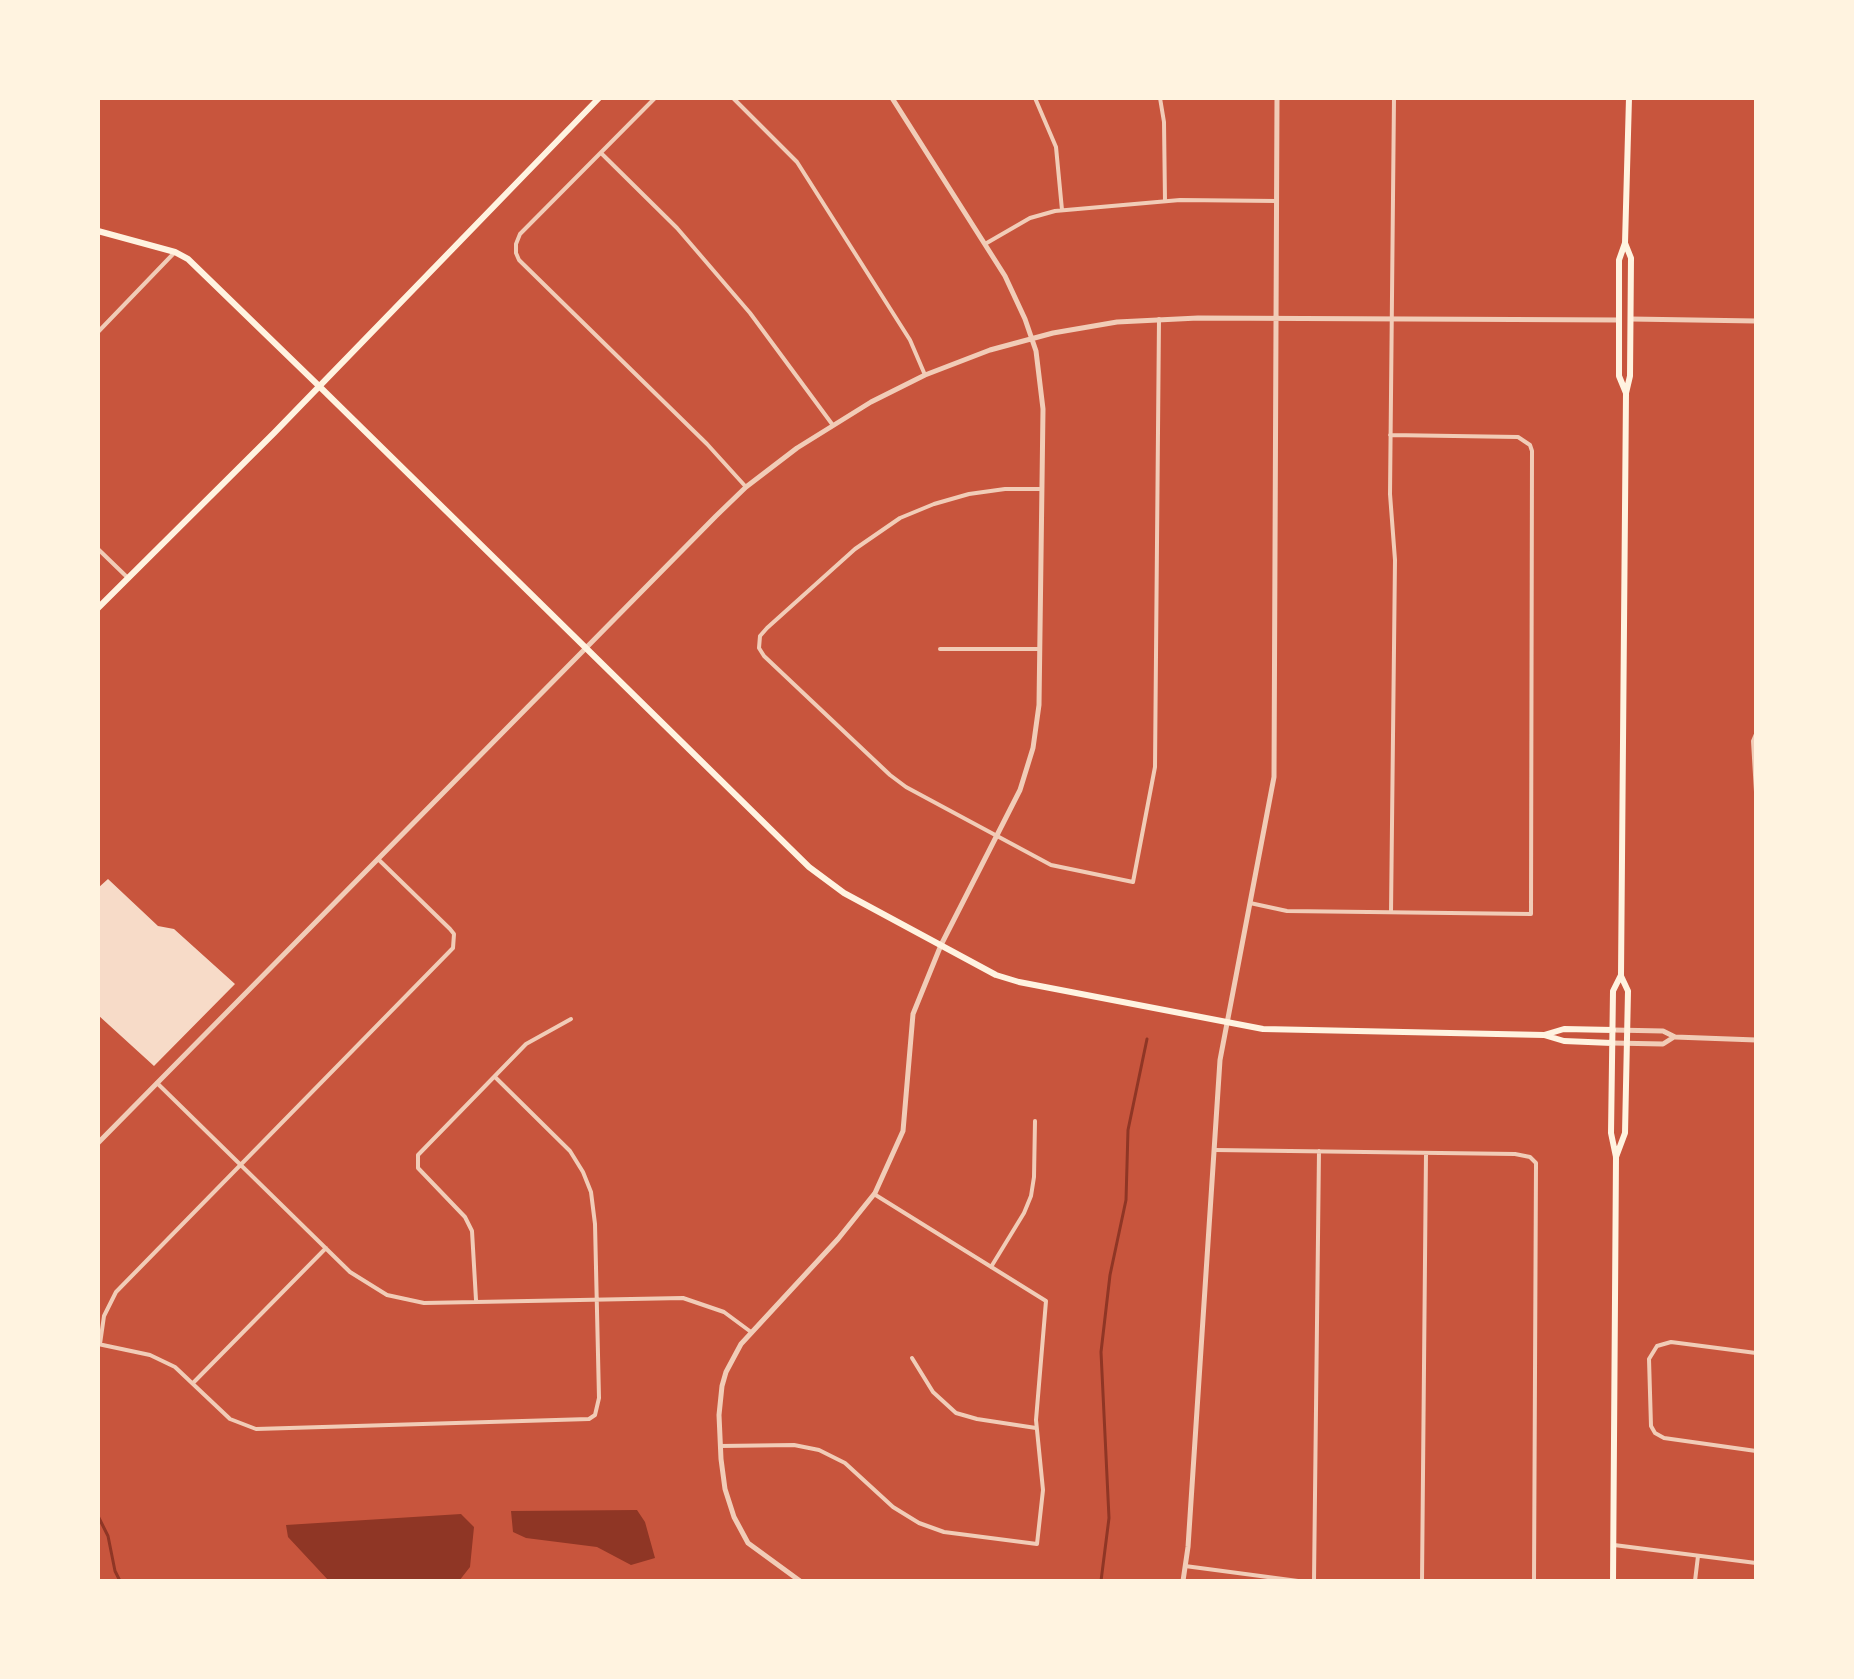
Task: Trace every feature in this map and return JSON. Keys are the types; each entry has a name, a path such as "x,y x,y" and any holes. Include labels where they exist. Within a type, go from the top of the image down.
{"main road":[{"path":"98,608 599,98"},
{"path":"1626,393 1619,376 1619,260 1625,243 1629,98"},
{"path":"98,231 175,252 197,266 820,877 844,893 1013,981 1263,1029 1544,1035 1564,1041 1612,1043"},
{"path":"1616,1157 1625,1133 1628,991 1621,975 1626,393 1630,376 1631,319 1631,258 1625,243"},
{"path":"1613,1581 1616,1157 1611,1133 1612,1043 1613,991 1621,975"},
{"path":"1544,1035 1564,1029 1613,1030"}],"street":[{"path":"655,98 520,234 516,244 518,256 707,444 746,487"},
{"path":"733,98 797,162 910,340 925,375"},
{"path":"800,1581 748,1543 734,1517 725,1489 720,1446 722,1386 733,1357 751,1332 838,1239 874,1194 903,1131 913,1014 941,945 1020,790 1033,748 1039,705 1042,391 1031,338 1013,291 892,98"},
{"path":"1035,98 1056,147 1062,210"},
{"path":"1160,98 1164,122 1165,201"},
{"path":"1183,1581 1220,1060 1274,771 1277,98"},
{"path":"1391,912 1395,560 1390,435 1394,98"},
{"path":"601,153 677,228 750,313 832,424"},
{"path":"985,244 1033,217 1062,210 1165,201 1277,201"},
{"path":"98,332 175,252"},
{"path":"98,1143 746,487 832,424 925,375 1031,338 1096,325 1159,319 1619,320"},
{"path":"1042,489 1005,489 969,494 900,518 855,549 767,628 759,639 759,648 896,781 1054,866 1133,882 1155,764 1159,319"},
{"path":"1631,319 1756,321"},
{"path":"1250,903 1287,911 1531,914 1534,458 1530,445 1518,437 1390,435"},
{"path":"98,549 128,578"},
{"path":"940,649 1040,649"},
{"path":"1756,734 1753,741 1756,792"},
{"path":"378,859 450,929 454,934 453,948 116,1292 104,1316 99,1345 150,1355 175,1367 230,1419 256,1429 583,1421 595,1415 598,1407 595,1224 587,1182 570,1151 495,1077"},
{"path":"476,1301 474,1240 469,1223 422,1173 417,1162 423,1149 526,1044 571,1019"},
{"path":"1613,1030 1663,1031 1675,1037 1756,1040"},
{"path":"1612,1043 1663,1044 1675,1037"},
{"path":"157,1083 326,1248 362,1281 387,1295 424,1303 670,1297 693,1300 724,1312 751,1332"},
{"path":"991,1267 1031,1196 1035,1121"},
{"path":"1215,1150 1515,1154 1530,1157 1536,1163 1534,1581"},
{"path":"1314,1581 1319,1151"},
{"path":"1422,1581 1426,1153"},
{"path":"720,1446 794,1445 819,1450 842,1461 896,1509 923,1525 944,1532 1037,1544 1043,1490 1036,1428 1046,1301 874,1194"},
{"path":"194,1382 326,1248"},
{"path":"1756,1353 1664,1342 1657,1346 1649,1359 1651,1426 1655,1433 1664,1438 1756,1451"},
{"path":"912,1358 931,1388 956,1413 1036,1428"},
{"path":"1614,1545 1756,1563"},
{"path":"1695,1581 1698,1555"},
{"path":"1185,1566 1298,1581"}],"shaded area":[{"path":"637,1510 645,1522 655,1558 631,1565 597,1547 526,1538 513,1532 511,1511"},
{"path":"461,1514 474,1527 470,1567 459,1581 329,1581 288,1537 286,1525"}],"building":[{"path":"108,879 158,926 174,929 235,984 154,1066 98,1015 98,888"}],"waterway":[{"path":"1101,1581 1109,1518 1101,1352 1110,1275 1126,1200 1128,1130 1147,1039"},
{"path":"98,1516 108,1536 120,1581"}]}
